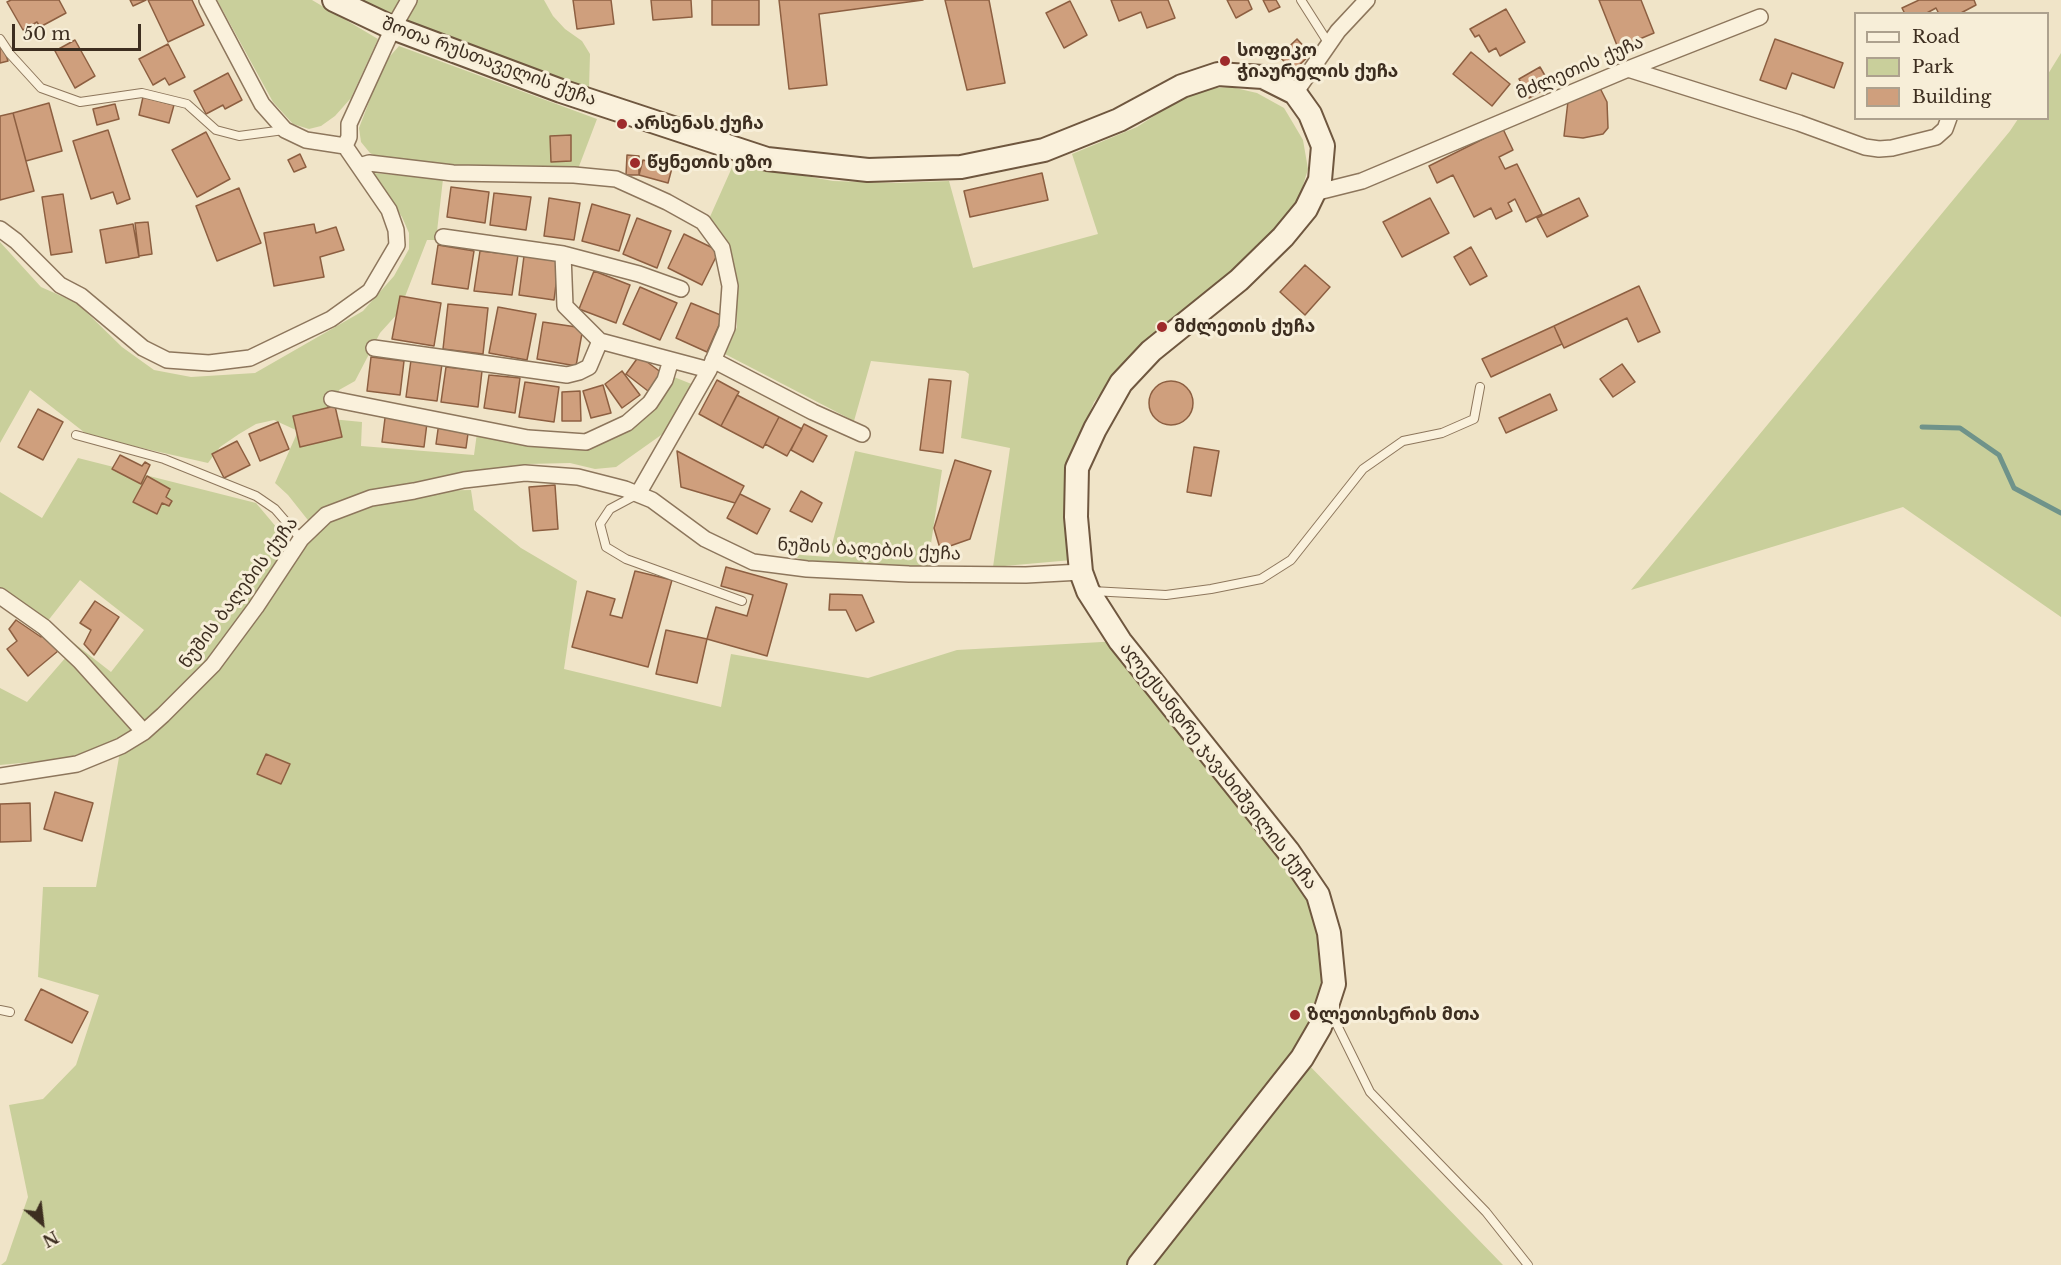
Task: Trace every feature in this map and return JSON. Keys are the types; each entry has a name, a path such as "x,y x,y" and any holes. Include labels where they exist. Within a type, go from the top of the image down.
{"main road":[{"name":"შოთა რუსთაველის ქუჩა","path":"334,0 393,28 561,91 767,159 868,170 961,167 1044,150 1119,120 1182,87 1218,74 1263,77 1295,93 1310,114 1323,146 1320,180 1306,209 1283,237 1239,280 1151,351 1121,383 1095,429 1077,468 1076,517 1085,581"},
{"name":"ალექსანდრე ჯავახიშვილის ქუჩა","path":"1085,581 1120,641 1288,850 1318,895 1329,933 1334,984 1320,1027 1302,1058 1139,1265"}],"street":[{"path":"0,229 60,285 81,296 143,348 167,360 209,363 250,358 332,319 370,291 397,245 396,230 388,210 345,146 306,140 285,130 262,104 207,0"},
{"path":"345,146 349,137 349,124 393,28 409,0"},
{"path":"1295,93 1338,31 1367,0"},
{"name":"მძლეთის ქუჩა","path":"1314,193 1362,181 1628,69 1760,17"},
{"path":"1628,69 1799,123 1864,147 1892,148 1936,137 1946,129 1948,120"},
{"path":"360,166 369,163 453,173 574,175 616,179 667,202 703,222 722,248 730,286 727,328 711,365 638,494"},
{"path":"443,237 563,254 639,274 681,289"},
{"path":"563,254 566,306 600,341 671,360 711,365 862,434"},
{"path":"374,348 567,375 589,367 600,341"},
{"path":"332,399 528,438 586,442 627,423 650,403 665,380 671,360"},
{"name":"ნუშის ბაღების ქუჩა","path":"0,776 77,764 121,746 144,732 213,665 256,607 301,539 326,515 372,498 414,492 464,480 525,473 578,477 638,494 652,500 705,539 753,562 807,569 899,574 1026,575 1085,581"},
{"path":"0,596 44,627 80,661 144,732"}],"lane":[{"path":"1301,0 1329,44"},
{"path":"0,39 10,54 41,88 80,102 142,93 187,104 216,130 239,136 285,130"},
{"path":"1085,581 1166,596 1261,579 1291,560 1363,469 1403,441 1442,434 1474,419 1480,387"},
{"path":"76,435 164,459 256,496 275,508 301,539"},
{"path":"638,494 610,509 600,524 606,547 626,559 742,602"},
{"path":"1334,984 1336,1023 1370,1092 1486,1212 1528,1265"},
{"path":"0,1010 10,1011"}],"green space":[{"path":"217,0 312,0 378,39 351,98 335,116 321,126 309,129 293,124 273,102"},
{"path":"361,0 544,0 553,16 565,29 582,41 590,54 589,89 375,8"},
{"path":"399,46 597,119 578,169 484,168 382,159 370,153 361,142 359,128 384,63"},
{"path":"2061,53 2061,617 1903,507 1631,590 2017,120 2049,120 2049,72"},
{"path":"1231,87 1257,93 1284,108 1303,140 1308,169 1298,202 1270,239 1133,353 1094,402 1076,446 1072,560 993,567 1010,448 961,438 969,374 965,371 871,361 854,421 725,354 737,327 736,283 709,219 734,163 833,181 896,183 949,181 973,268 1098,234 1072,154 1137,127 1201,89"},
{"path":"373,173 443,179 436,240 427,240 399,312 380,333 355,381 339,390 331,419 362,422 361,446 474,455 477,433 589,446 654,405 674,377 694,385 664,433 616,467 595,469 570,463 528,464 363,494 311,524 288,495 275,483 298,431 274,420 256,424 239,434 220,447 208,463 89,436 30,390 0,443 0,242 41,287 77,303 122,347 154,370 191,377 255,373 363,311 394,276 409,249 409,233 402,217"},
{"path":"855,451 942,470 927,570 806,561 787,554 829,557"},
{"path":"78,458 256,503 288,541 287,546 215,653 160,711 143,723 0,589 0,492 42,518","holes":["80,580 144,630 111,672 47,622"]},
{"path":"471,490 474,510 521,548 577,581 564,669 721,707 731,654 868,678 957,650 1120,641 1318,895 1334,984 1302,1058 1503,1265 1,1265 6,1261 28,1197 9,1105 43,1099 76,1065 99,995 38,977 43,887 96,887 121,746 163,715 326,515 414,491"},
{"path":"67,656 133,728 126,736 105,746 63,759 0,765 0,688 27,702"}],"building":[{"path":"11,0 59,0 66,13 40,27 37,22 23,30 7,2"},
{"path":"130,0 146,0 133,6"},
{"path":"148,0 192,0 204,25 168,42"},
{"path":"573,0 611,0 614,24 577,29"},
{"path":"651,0 691,0 692,17 653,20"},
{"path":"712,0 759,0 759,25 712,25"},
{"path":"779,0 923,0 819,14 827,85 789,89"},
{"path":"945,0 989,0 1005,83 967,90"},
{"path":"1111,0 1168,0 1175,18 1147,28 1141,12 1119,21"},
{"path":"1227,0 1248,0 1252,9 1236,18"},
{"path":"1263,0 1276,0 1280,7 1269,12"},
{"path":"1599,0 1641,0 1654,33 1618,48"},
{"path":"1919,0 1974,0 1976,5 1963,12 1938,12 1936,8 1929,12 1904,12 1902,8"},
{"path":"1070,1 1087,35 1064,48 1046,13"},
{"path":"1506,9 1525,42 1500,56 1496,48 1489,52 1479,35 1475,37 1470,29"},
{"path":"1297,39 1311,54 1293,71 1279,56"},
{"path":"1775,39 1843,63 1834,88 1792,73 1786,89 1760,80"},
{"path":"75,40 95,76 75,88 55,51"},
{"path":"0,43 2,43 8,61 0,63"},
{"path":"168,44 185,77 169,85 165,78 153,85 139,59"},
{"path":"1471,52 1510,84 1492,106 1453,74"},
{"path":"1540,67 1551,86 1529,98 1519,79"},
{"path":"228,73 242,100 225,109 223,105 206,114 194,91"},
{"path":"1599,86 1607,102 1608,128 1603,134 1583,138 1564,136 1568,101"},
{"path":"143,97 174,105 169,123 139,115"},
{"path":"49,103 62,151 26,161 13,113"},
{"path":"115,104 119,119 97,125 93,109"},
{"path":"13,113 34,191 0,200 0,116"},
{"path":"1503,129 1513,150 1499,157 1505,169 1517,164 1542,214 1526,222 1515,199 1508,203 1512,211 1496,219 1491,208 1474,217 1453,175 1437,183 1429,166"},
{"path":"108,130 130,199 117,204 113,192 91,199 73,141"},
{"path":"206,132 230,179 197,197 172,150"},
{"path":"571,135 571,161 551,162 550,136"},
{"path":"300,154 306,167 294,172 288,160"},
{"path":"627,155 639,156 639,175 626,175"},
{"path":"643,160 672,168 668,183 639,175"},
{"path":"1042,173 1048,200 970,217 964,191"},
{"path":"451,187 489,192 485,223 447,217"},
{"path":"239,188 261,243 217,261 196,206"},
{"path":"494,193 531,197 526,230 490,225"},
{"path":"63,194 72,252 51,255 42,197"},
{"path":"549,198 580,203 574,240 544,236"},
{"path":"1430,198 1449,233 1402,257 1383,222"},
{"path":"1579,198 1588,216 1547,237 1537,218"},
{"path":"592,204 630,215 619,251 582,241"},
{"path":"637,218 671,231 657,268 623,254"},
{"path":"148,222 152,254 139,256 135,223"},
{"path":"133,224 139,257 106,263 100,230"},
{"path":"314,224 316,233 336,227 344,250 320,257 324,277 274,286 264,233"},
{"path":"684,234 719,251 702,285 668,268"},
{"path":"438,245 474,251 468,289 432,284"},
{"path":"1471,247 1487,276 1470,285 1454,257"},
{"path":"480,251 518,255 512,295 474,291"},
{"path":"524,256 559,261 554,300 519,295"},
{"path":"1305,265 1330,287 1305,315 1280,292"},
{"path":"594,271 630,285 616,323 579,309"},
{"path":"1639,286 1660,332 1638,342 1627,318 1564,348 1554,326"},
{"path":"640,287 677,303 660,340 623,324"},
{"path":"400,296 441,303 434,346 392,339"},
{"path":"691,303 723,316 707,352 676,338"},
{"path":"448,304 488,308 483,354 443,349"},
{"path":"498,307 536,314 527,360 489,353"},
{"path":"543,322 583,328 576,366 537,359"},
{"path":"1554,326 1562,344 1491,377 1482,359"},
{"path":"639,356 662,373 648,391 626,374"},
{"path":"371,357 404,361 400,395 367,391"},
{"path":"411,360 442,364 437,401 406,397"},
{"path":"1622,364 1635,382 1613,397 1600,379"},
{"path":"446,367 482,371 478,407 441,402"},
{"path":"622,371 640,395 622,408 605,384"},
{"path":"489,375 520,378 515,413 484,408"},
{"path":"929,379 951,381 943,453 920,450"},
{"path":"717,380 739,392 721,426 699,414"},
{"path":"1171,381 1186,388 1193,403 1186,418 1171,425 1156,418 1149,403 1156,388"},
{"path":"525,382 559,387 554,422 519,417"},
{"path":"603,385 611,413 591,418 583,391"},
{"path":"580,391 581,421 562,421 562,392"},
{"path":"1550,394 1557,410 1506,433 1499,418"},
{"path":"737,395 779,417 763,448 721,426"},
{"path":"335,406 342,437 300,447 293,416"},
{"path":"38,409 63,422 43,460 18,447"},
{"path":"386,410 428,415 424,447 382,442"},
{"path":"440,415 470,419 466,448 436,444"},
{"path":"779,417 802,429 787,456 765,444"},
{"path":"278,422 289,449 260,461 249,434"},
{"path":"804,424 827,436 813,462 791,450"},
{"path":"237,441 250,465 224,478 212,454"},
{"path":"1194,447 1219,451 1211,496 1187,492"},
{"path":"677,451 744,486 735,503 681,487"},
{"path":"120,455 142,466 145,462 150,465 141,484 112,469"},
{"path":"955,460 991,471 970,539 950,546 939,545 934,528"},
{"path":"147,476 170,489 166,497 172,501 169,506 162,503 157,514 133,502"},
{"path":"555,485 558,529 533,531 529,487"},
{"path":"801,491 822,503 812,522 790,511"},
{"path":"740,494 770,509 757,534 727,518"},
{"path":"726,567 787,584 767,656 707,639 716,607 747,616 753,595 721,586"},
{"path":"635,571 672,580 648,667 572,647 587,591 615,599 610,615 622,618"},
{"path":"830,594 862,595 874,622 856,631 846,610 829,610"},
{"path":"95,601 119,617 94,655 84,644 91,630 80,623"},
{"path":"16,620 41,637 44,635 58,651 28,676 7,649 17,641 9,629"},
{"path":"666,630 707,639 697,683 656,674"},
{"path":"266,754 290,764 281,784 257,774"},
{"path":"55,792 93,803 82,841 44,829"},
{"path":"30,803 31,841 0,842 0,804"},
{"path":"41,989 88,1012 72,1043 25,1020"}],"waterway":[{"path":"1922,427 1960,428 1999,455 2014,488 2061,513"}],"place":[{"name":"სოფიკო ჭიაურელის ქუჩა","path":"1225,61"},
{"name":"არსენას ქუჩა","path":"622,124"},
{"name":"წყნეთის ეზო","path":"635,163"},
{"name":"მძლეთის ქუჩა","path":"1162,327"},
{"name":"ზლეთისერის მთა","path":"1295,1015"}]}
